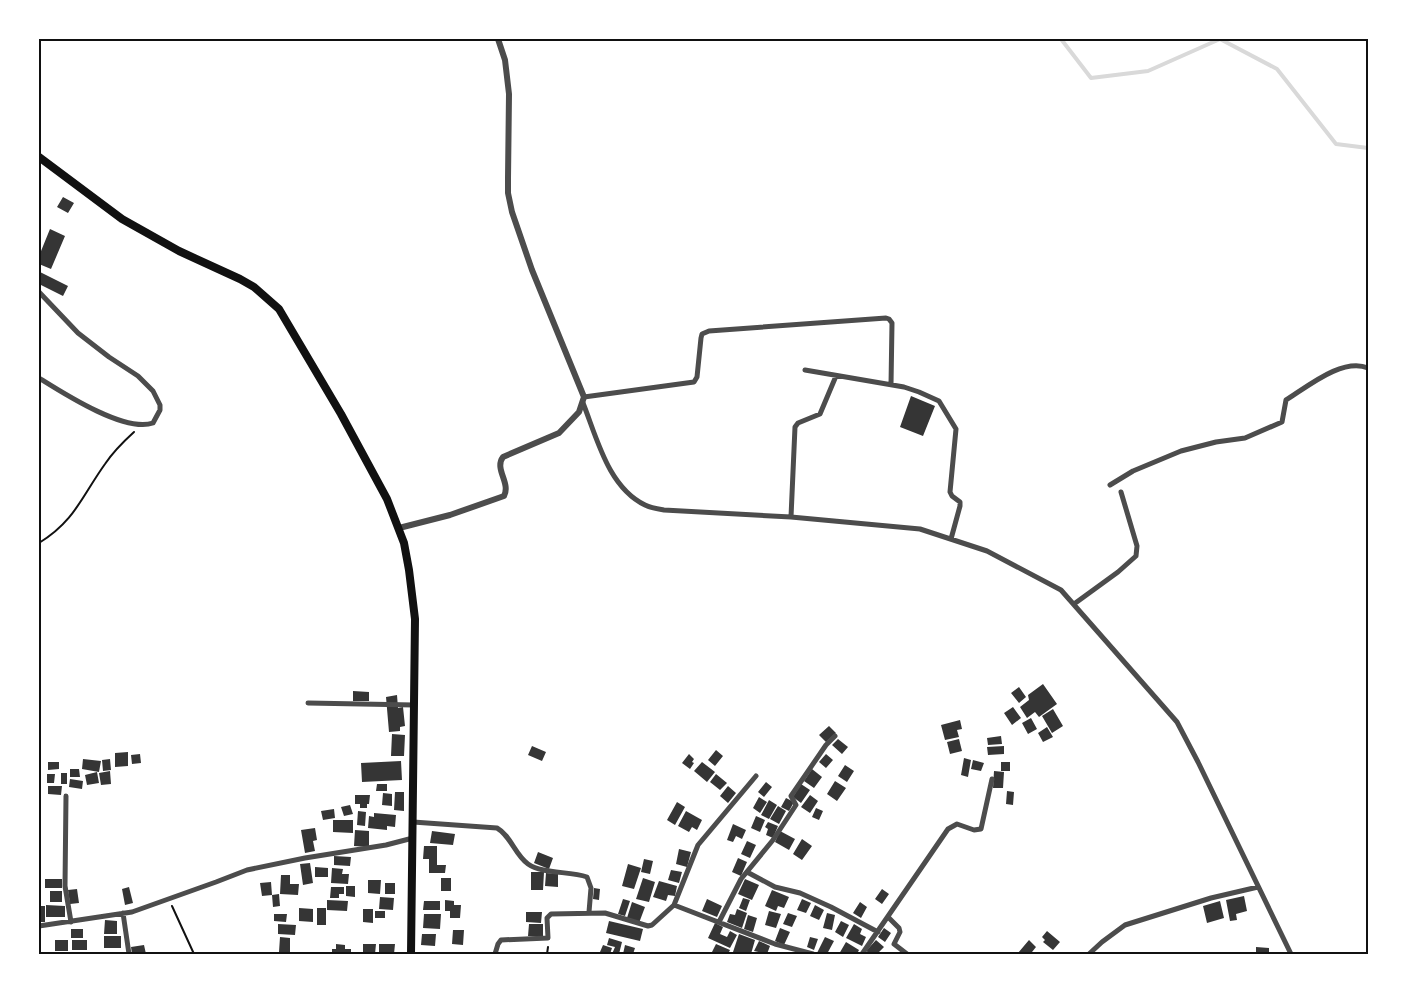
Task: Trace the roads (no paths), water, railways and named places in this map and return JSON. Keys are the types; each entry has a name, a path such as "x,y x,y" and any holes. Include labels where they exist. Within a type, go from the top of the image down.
{"main road":[{"path":"39,157 122,218 179,251 254,287 279,309 341,414 387,500 399,528 408,562 414,606 411,954"}],"street":[{"path":"498,39 505,60 508,84 510,121 508,193 512,212 535,279 610,469 624,490 646,505 664,510 791,517 920,529 987,551 1061,590 1177,722 1291,954"},
{"path":"39,292 78,333 138,376 153,391 160,405 159,415 152,423 141,426 112,418 39,378"},
{"path":"584,400 694,382 697,377 702,334 709,331 886,318 890,319 892,323 891,385"},
{"path":"1110,485 1134,471 1181,451 1216,442 1245,438 1282,422 1286,400 1337,369 1361,365 1368,368"},
{"path":"805,370 891,385 919,392 939,401 956,429 950,492 960,502 960,506 951,539"},
{"path":"791,517 795,427 798,423 820,414 836,376"},
{"path":"399,528 450,515 504,496 506,486 500,465 503,457 559,433 579,412 584,400"},
{"path":"1074,604 1118,572 1136,556 1138,546 1121,492"},
{"path":"308,703 414,705"},
{"path":"719,922 741,879 773,840 796,805 791,796 826,745 835,736"},
{"path":"495,954 501,940 548,938 547,918 551,914 609,913 648,926 652,925 674,905 698,845 756,776"},
{"path":"862,954 889,918 948,829 957,824 974,830 981,829 992,779"},
{"path":"66,796 65,886 71,922"},
{"path":"413,822 497,828 502,831 519,855 532,867 587,877 591,888 590,912"},
{"path":"39,926 132,912 247,870 305,858 386,845 413,838"},
{"path":"747,872 775,887 800,893 831,907 878,932"},
{"path":"1089,954 1125,925 1211,898 1258,887"},
{"path":"674,905 775,944 813,954"},
{"path":"122,913 129,954"},
{"path":"889,918 899,928 900,932 894,944 907,954"}],"waterway":[{"path":"1061,39 1091,78 1148,71 1220,39"},
{"path":"1220,39 1277,69 1336,144 1368,148"}]}
